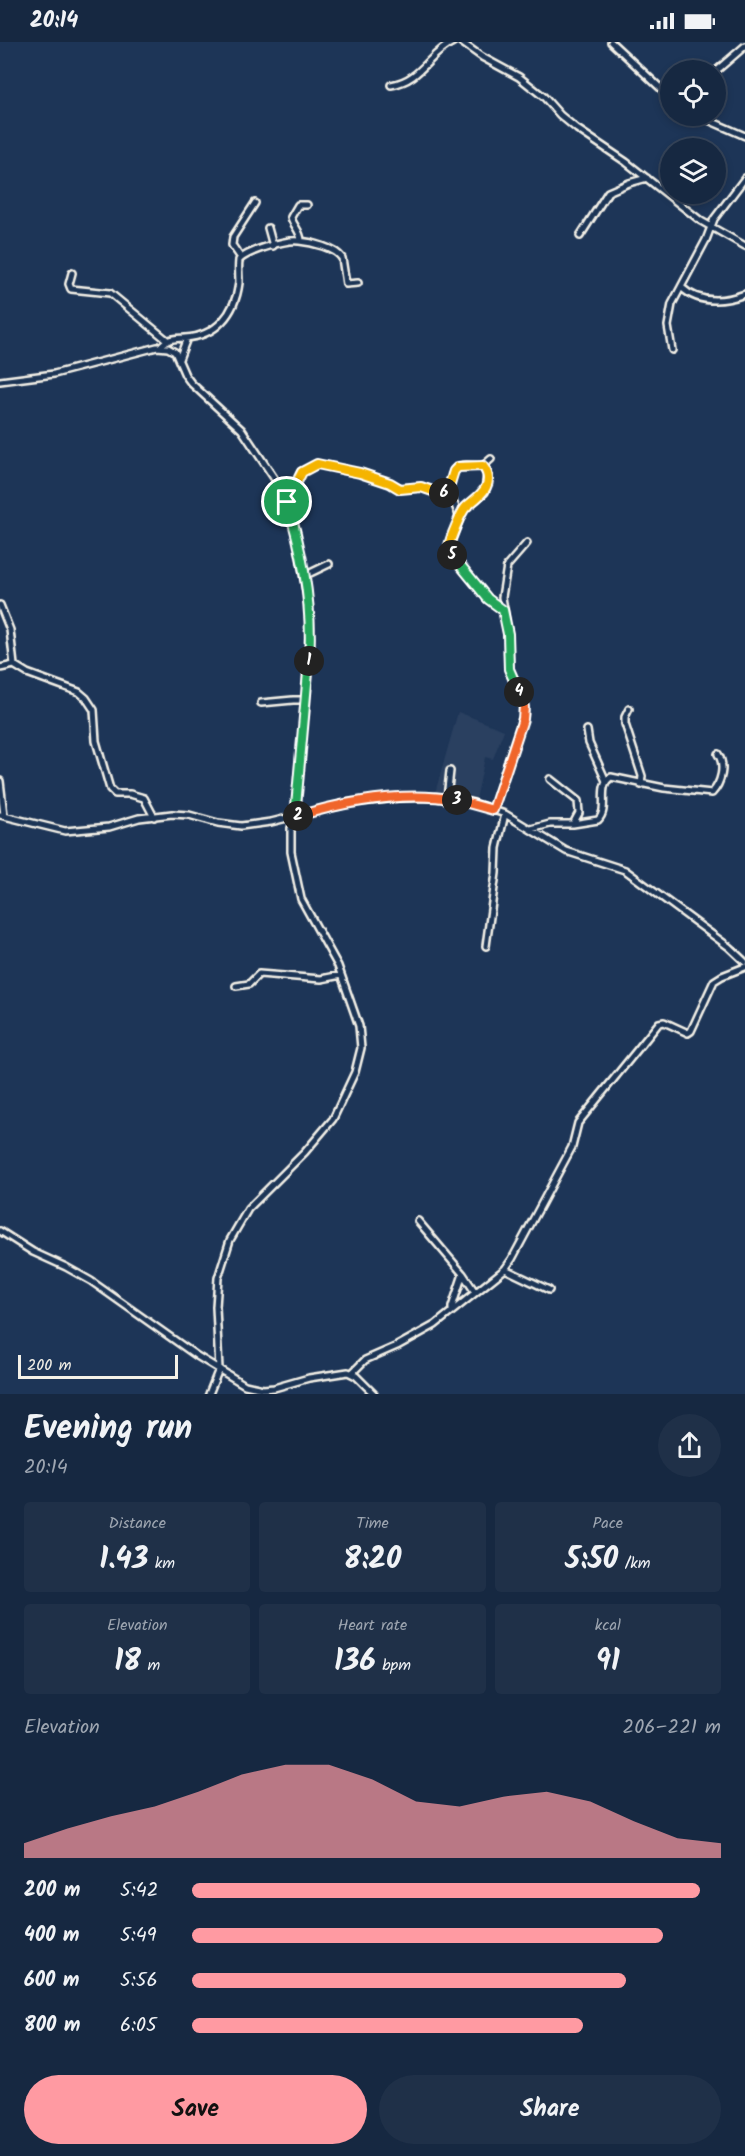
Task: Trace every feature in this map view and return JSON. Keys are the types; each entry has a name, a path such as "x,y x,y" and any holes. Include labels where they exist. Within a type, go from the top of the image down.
{"street":[{"path":"392,85 418,74 442,48 453,42"},
{"path":"461,42 482,57 519,77 577,129 711,227 745,246"},
{"path":"611,42 660,88"},
{"path":"726,62 745,46"},
{"path":"722,126 745,136"},
{"path":"580,236 608,192 647,178"},
{"path":"672,351 669,342 669,316 681,287 721,208 742,187 745,178"},
{"path":"160,347 167,340 188,338 210,332 226,318 234,305 241,258 232,245 232,237 255,203"},
{"path":"301,241 301,234 292,223 291,217 298,205 306,205"},
{"path":"268,228 273,246"},
{"path":"241,258 273,246 301,241 338,253 344,261 343,274 346,284 358,283"},
{"path":"72,273 69,284 71,289 110,293 167,340"},
{"path":"681,287 691,296 709,300 733,298 745,294"},
{"path":"179,360 188,338"},
{"path":"0,381 54,374 160,347 171,349 179,360 184,375 191,383 242,429 272,474 287,502 296,531 310,627 306,700 295,817 291,828 291,852 301,899 341,975 359,1026 361,1048 358,1063 327,1128 248,1209 230,1240 218,1278 216,1293 219,1369 209,1394"},
{"path":"460,518 448,490 454,471 458,467 483,466 491,459"},
{"path":"287,502 302,472 317,464 360,473 390,483 400,489 421,487 441,494 448,490"},
{"path":"483,466 488,474 485,492 474,503 466,507 449,547 452,554 488,599 503,610"},
{"path":"493,810 524,714 521,696 509,669 508,634 502,597 507,566 527,543"},
{"path":"304,576 329,564"},
{"path":"0,605 10,630 14,665"},
{"path":"0,668 14,665 32,675 79,692 86,698 94,710 96,741 110,789 115,794 130,794 144,798 154,817"},
{"path":"261,703 306,700"},
{"path":"629,709 625,717 626,724 642,777 641,785"},
{"path":"531,829 550,824 595,821 602,816 606,781 589,743 587,730"},
{"path":"606,781 608,778 615,778 641,785 712,793 722,769 722,761 718,754"},
{"path":"447,798 450,771"},
{"path":"550,779 578,801 579,813 573,824"},
{"path":"0,781 2,815 64,831 109,827 128,821 172,814 189,815 218,823 242,826 295,817 366,800 421,797 447,798 473,803 505,814 566,851 625,870 729,947 745,962"},
{"path":"486,946 497,848 505,814"},
{"path":"352,1373 361,1363 408,1341 435,1325 505,1269 574,1141 578,1123 659,1023 664,1022 688,1033 714,981 745,967"},
{"path":"236,986 249,984 259,974 321,979 341,975"},
{"path":"418,1221 475,1293"},
{"path":"0,1231 33,1252 85,1278 196,1356 245,1385 263,1389 341,1372 352,1373 374,1394"},
{"path":"505,1269 549,1290"},
{"path":"452,1311 462,1274"}],"shaded area":[{"path":"458,712 504,730 493,759 485,757 476,800 435,793"}],"route":[{"path":"317,464 360,473 390,483 400,489 421,487 441,494 448,490 454,471 458,467 483,466 488,474 485,492 464,509 449,547 454,558 488,599 503,610 508,634 509,669 524,707 523,719 493,810 447,798 421,797 366,800 295,817 310,627 296,531 287,502 302,472 317,464"}]}
